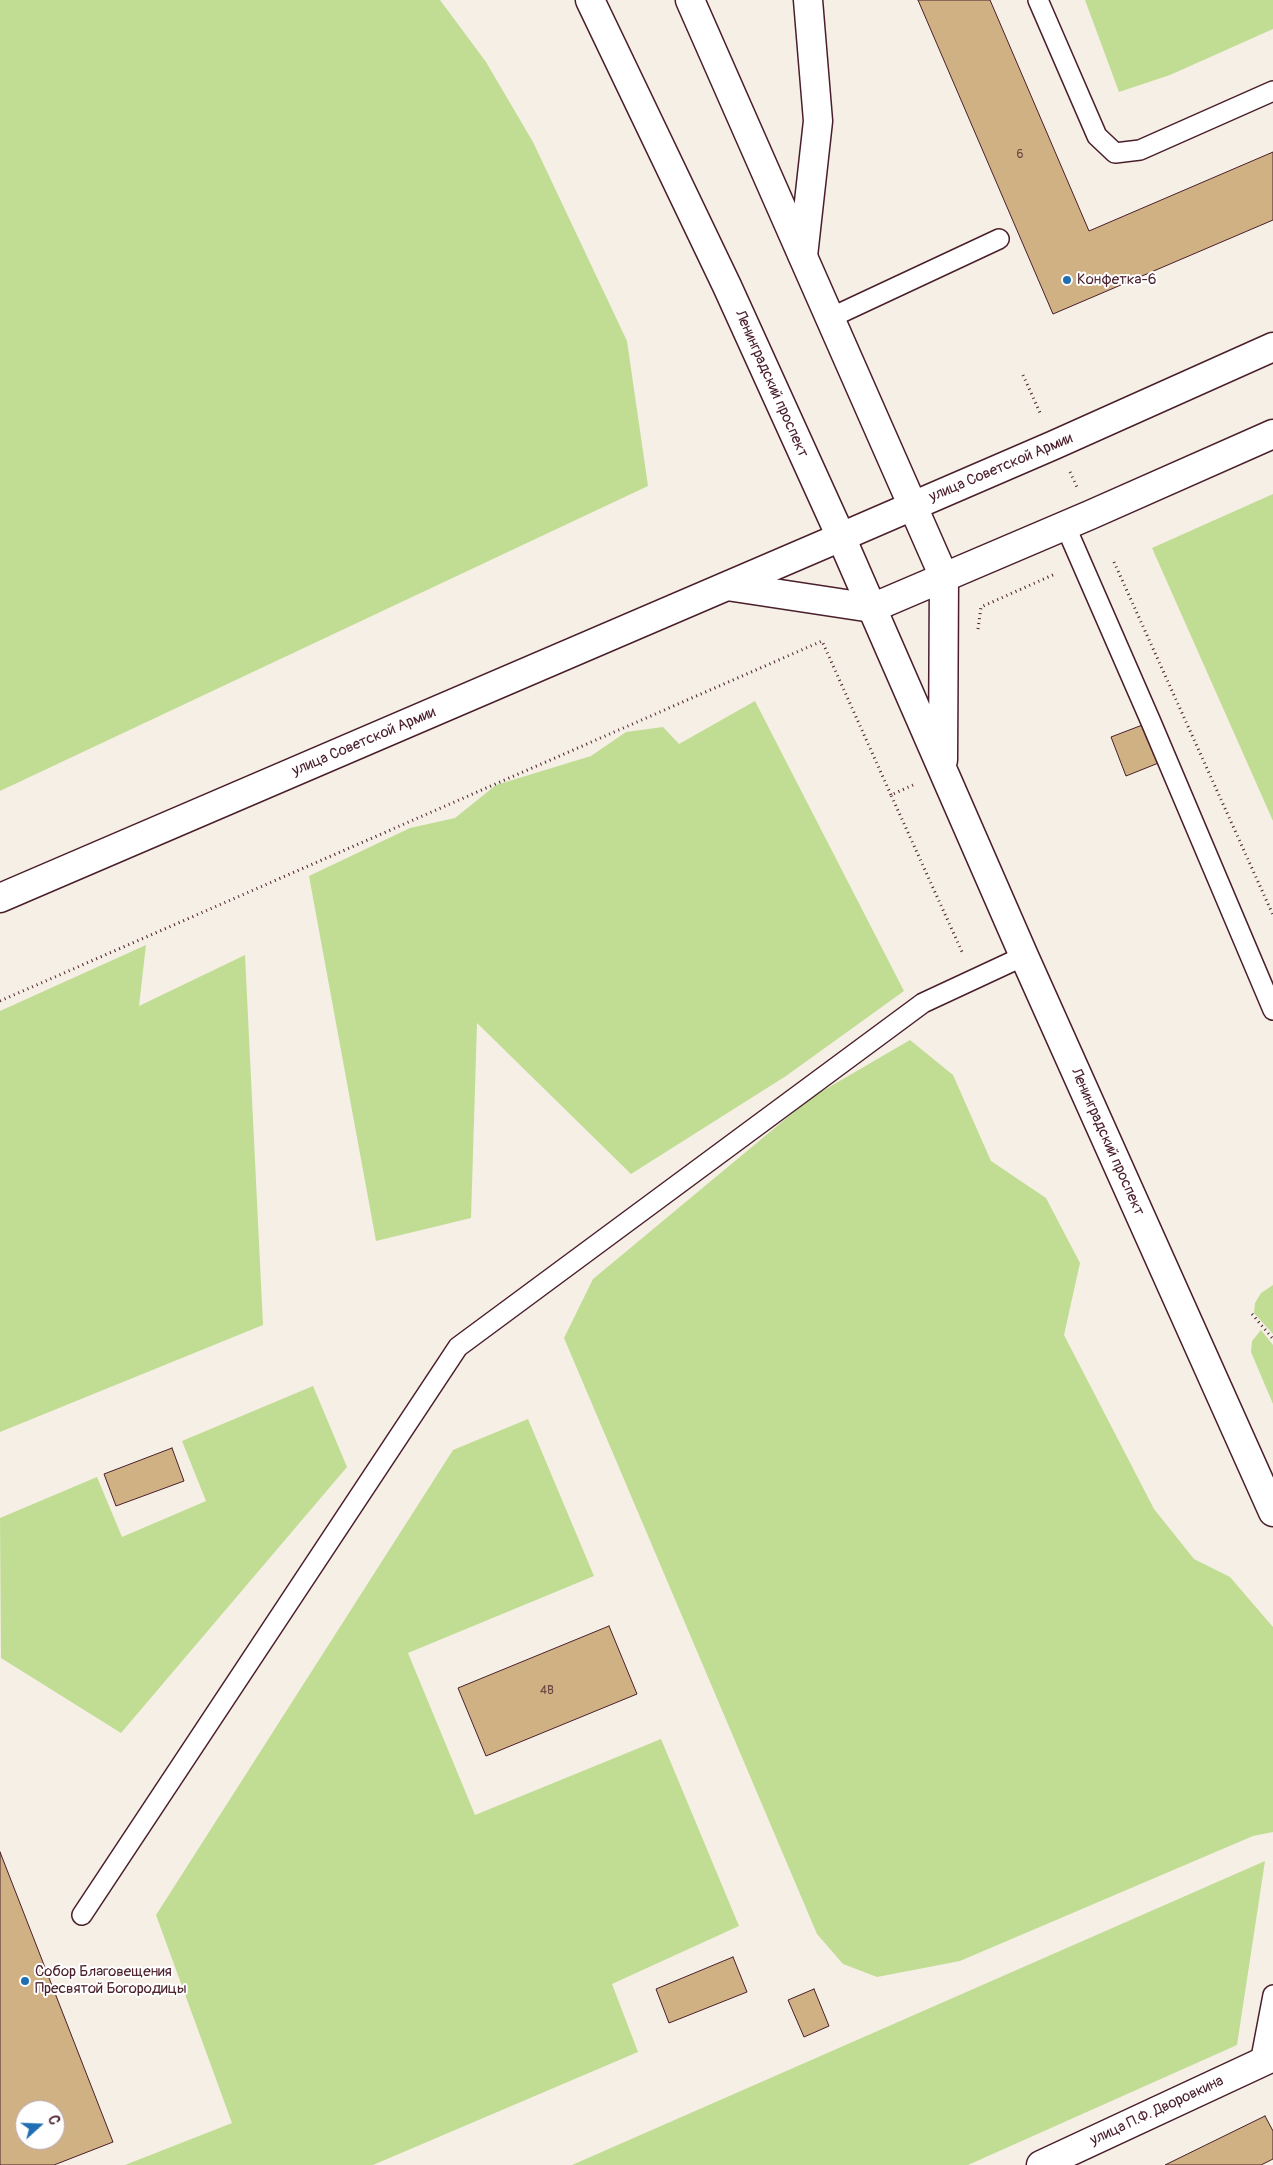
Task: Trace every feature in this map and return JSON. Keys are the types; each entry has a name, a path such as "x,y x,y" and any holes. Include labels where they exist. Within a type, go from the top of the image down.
{"main road":[{"name":"Ленинградский проспект","path":"590,0 727,286 841,537 942,771 1273,1512"},
{"name":"Ленинградский проспект","path":"690,0 914,505 944,577 942,771"},
{"path":"803,256 818,120 808,0"},
{"name":"улица Советской Армии","path":"0,898 841,537 1273,347"},
{"path":"727,586 872,608 1273,434"},
{"name":"улица П.Ф. Дворовкина","path":"1041,2165 1267,2060"}],"lane":[{"path":"1038,0 1097,136 1115,153 1140,150 1273,91"},
{"path":"830,318 999,240"},
{"path":"1065,525 1155,731 1273,1010"},
{"path":"82,1914 458,1347 923,1003 1024,956"},
{"path":"1267,2060 1273,1996"}],"path":[{"path":"977,636 981,607 1081,562"},
{"path":"0,1001 822,641 974,979"},
{"path":"891,795 942,771"},
{"path":"1252,1314 1273,1339"}],"green space":[{"path":"0,0 440,0 486,62 533,142 627,341 648,486 0,791"},
{"path":"1085,0 1273,0 1273,29 1170,75 1119,92"},
{"path":"1273,494 1273,821 1152,548"},
{"path":"755,701 904,991 786,1076 631,1174 477,1023 471,1218 376,1241 309,876 410,828 455,818 496,785 591,756 626,732 663,727 679,744"},
{"path":"146,945 139,1006 245,955 263,1325 0,1432 0,1011"},
{"path":"910,1040 953,1075 991,1161 1046,1198 1080,1263 1064,1335 1154,1509 1194,1559 1230,1577 1273,1627 1273,1832 1253,1836 960,1961 877,1977 843,1964 817,1934 564,1338 593,1279 812,1097"},
{"path":"1273,1285 1273,1334 1254,1313 1255,1303 1261,1293"},
{"path":"1261,1330 1273,1345 1273,1404 1251,1352 1252,1341"},
{"path":"313,1386 347,1467 121,1733 1,1658 0,1518 97,1477 122,1537 206,1501 182,1441"},
{"path":"528,1419 594,1576 408,1653 475,1815 661,1739 739,1926 612,1984 638,2052 373,2165 125,2165 232,2123 156,1915 453,1450"},
{"path":"1265,1861 1237,2045 968,2165 572,2165"}],"building":[{"path":"918,0 990,0 1089,231 1273,152 1273,220 1053,314"},
{"path":"1145,724 1161,762 1126,776 1111,737"},
{"path":"172,1448 184,1481 116,1506 104,1474"},
{"path":"609,1626 637,1694 486,1756 458,1688"},
{"name":"Собор Благовещения Пресвятой Богородицы","path":"0,1852 113,2142 54,2165 0,2165"},
{"path":"733,1957 747,1992 669,2023 656,1989"},
{"path":"814,1989 829,2026 804,2037 788,2000"},
{"path":"1265,2116 1273,2131 1273,2159 1261,2165 1165,2165"}],"place":[{"name":"Конфетка-6","path":"1067,280"},
{"name":"Собор Благовещения Пресвятой Богородицы","path":"25,1981"}]}
